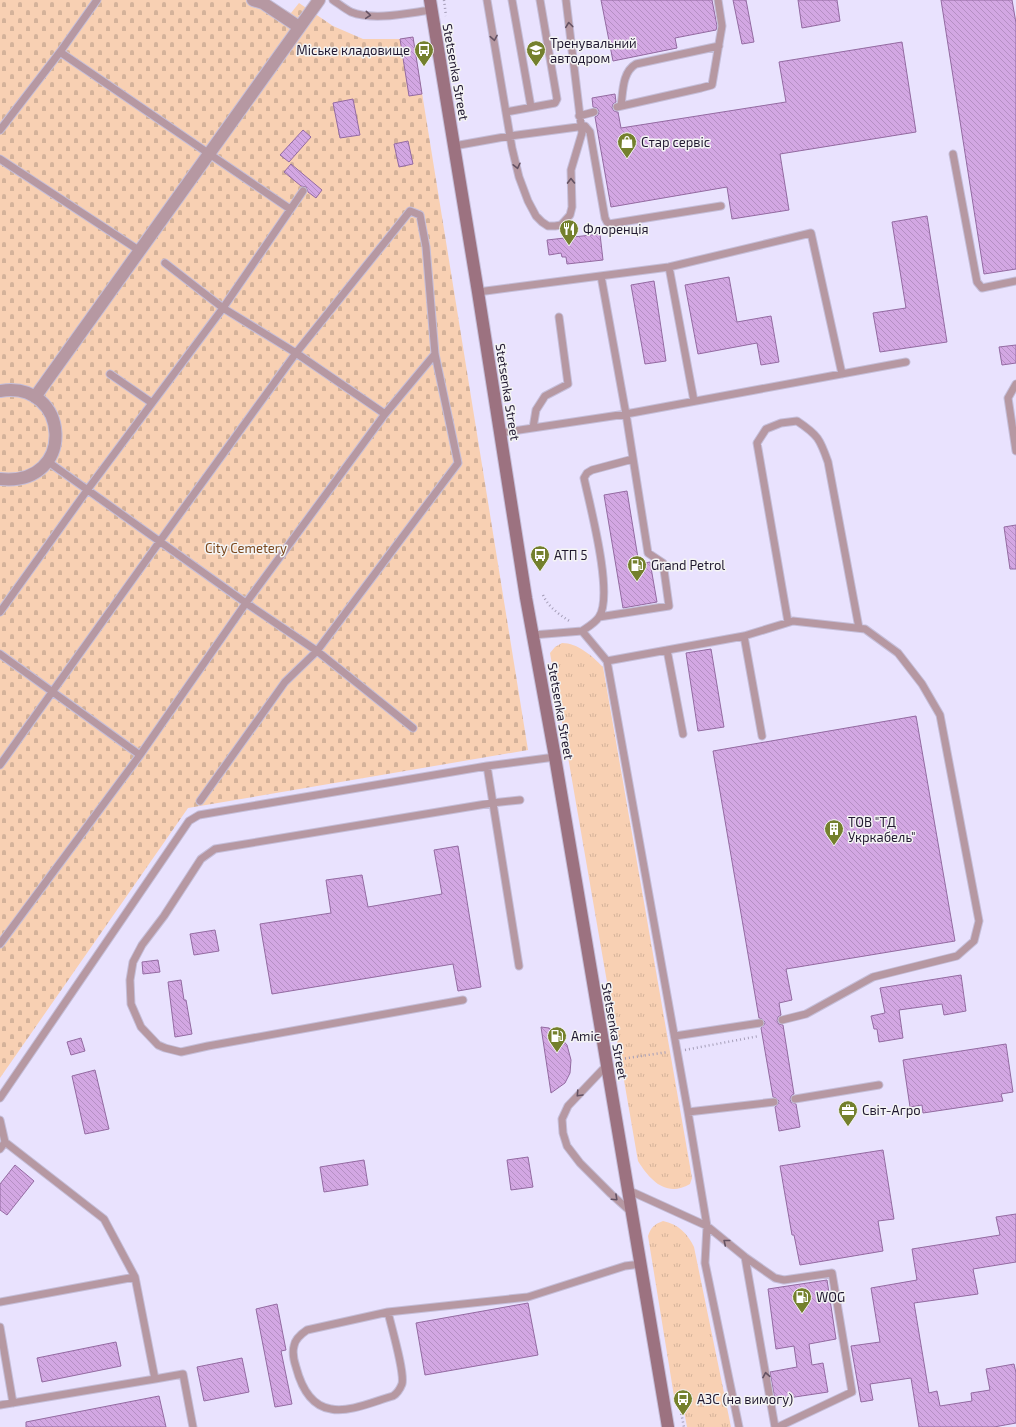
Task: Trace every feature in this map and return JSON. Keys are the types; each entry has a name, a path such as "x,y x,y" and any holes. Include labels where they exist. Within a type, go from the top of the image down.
{"main road":[{"name":"Stetsenka Street","path":"431,5 533,635 668,1427"}],"street":[{"path":"253,0 263,3 299,27"},
{"path":"35,397 210,154 318,0"},
{"path":"0,391 23,391 35,397 45,405 52,417 56,430 55,443 50,457 41,469 28,477 14,480 0,479"}],"lane":[{"path":"0,130 60,52 97,0"},
{"path":"333,0 351,12 366,15 388,15 431,5"},
{"path":"487,0 510,136 519,177 528,201 536,216 548,226 561,225 570,215 572,207 571,170 582,134 566,0"},
{"path":"512,0 531,107"},
{"path":"506,112 555,103 557,99 540,0"},
{"path":"718,0 722,26 719,46 712,85 619,107 626,76 631,67 636,64 719,46"},
{"path":"60,52 290,209"},
{"path":"580,116 594,112"},
{"path":"454,146 510,136 585,126 590,132 605,218 609,224 721,206"},
{"path":"953,154 977,282 982,288 1016,281"},
{"path":"0,159 140,251"},
{"path":"0,612 88,489 223,308 303,191"},
{"path":"0,765 296,353 410,211 420,215 426,247 435,354 458,463 317,651 285,682 200,801"},
{"path":"478,292 669,267 811,233 842,374"},
{"path":"165,263 223,308 296,353 386,414"},
{"path":"669,267 694,401"},
{"path":"599,617 669,606 663,563 648,553 626,414 601,276"},
{"path":"533,428 536,410 544,396 568,384 559,317"},
{"path":"0,944 140,755 246,603 386,414 435,354"},
{"path":"500,433 626,414 906,362"},
{"path":"110,374 152,403"},
{"path":"1016,384 1008,398 1016,451"},
{"path":"788,622 757,443 766,429 797,421 811,430 821,442 828,462 859,628"},
{"path":"533,635 582,631 599,617 603,602 604,574 584,478 587,473 592,470 633,459"},
{"path":"47,461 246,603 317,651 413,728"},
{"path":"607,661 744,636 792,621 859,628 865,629 898,653 922,684 940,715 979,921 974,941 957,956 873,976 806,1014 782,1020"},
{"path":"582,631 607,661 678,1051 707,1226 705,1263 739,1427"},
{"path":"744,636 762,736"},
{"path":"667,650 683,734"},
{"path":"0,654 140,755"},
{"path":"0,1098 189,821 199,815 487,766 555,758"},
{"path":"487,766 519,966"},
{"path":"463,1000 181,1052 158,1045 141,1027 131,1004 130,980 133,962 142,944 164,916 201,859 215,850 492,803 520,800"},
{"path":"675,1036 760,1023"},
{"path":"606,1066 568,1106 562,1120 562,1134 567,1146 580,1163 632,1213"},
{"path":"795,1099 879,1085"},
{"path":"688,1112 774,1102"},
{"path":"0,1120 5,1142 104,1219 135,1277 155,1379"},
{"path":"0,1149 5,1142"},
{"path":"628,1190 707,1226 745,1257 775,1278 784,1280 832,1273 852,1392 776,1427 745,1257"},
{"path":"388,1312 403,1382 398,1393 393,1396 341,1411 323,1407 316,1403 299,1381 293,1356 293,1347 300,1335 307,1330 388,1312 528,1297 625,1266 640,1264"},
{"path":"0,1302 135,1277"},
{"path":"0,1327 13,1403"},
{"path":"0,1406 183,1374 193,1427"}],"path":[{"path":"543,595 554,610 582,631"},
{"path":"622,1059 678,1051 759,1036"},
{"path":"678,1398 684,1427"}],"green space":[{"name":"City Cemetery","path":"0,0 268,0 291,13 299,3 333,26 363,39 400,39 413,37 528,750 188,808 0,1078"},
{"path":"562,643 574,645 603,667 692,1178 690,1184 681,1188 666,1188 660,1185 648,1175 638,1161 550,653 555,647"},
{"path":"663,1221 673,1224 682,1230 694,1247 731,1427 687,1427 681,1395 674,1396 648,1236 650,1230 654,1226"}],"building":[{"path":"601,0 712,0 717,26 716,30 675,38 677,48 613,61"},
{"path":"733,0 746,0 754,42 742,44"},
{"path":"798,0 837,0 840,21 802,28"},
{"path":"941,0 1012,0 1016,23 1016,269 984,274"},
{"path":"413,37 422,94 409,96 400,39"},
{"path":"902,42 916,132 780,154 789,210 732,219 727,187 611,207 595,117 598,115 599,111 597,108 593,107 592,98 615,94 616,102 613,104 612,108 614,111 618,112 621,128 786,102 779,62"},
{"path":"353,99 360,135 340,138 333,103"},
{"path":"303,130 311,137 289,162 280,155"},
{"path":"408,141 413,164 399,167 394,144"},
{"path":"291,164 322,190 316,198 308,192 306,187 301,186 284,172"},
{"path":"927,216 947,342 880,352 873,313 906,308 892,222"},
{"path":"600,234 603,260 567,264 566,257 562,257 561,253 549,255 547,240"},
{"path":"729,277 737,322 771,316 779,362 761,365 757,343 698,354 685,285"},
{"path":"654,281 666,361 645,364 631,285"},
{"path":"1016,345 1016,363 1002,365 999,347"},
{"path":"627,491 639,564 650,562 657,602 623,608 604,495"},
{"path":"1016,525 1016,569 1010,569 1004,527"},
{"path":"711,649 724,727 698,731 686,653"},
{"name":"ТОВ \"ТД Укркабель\"","path":"916,716 955,941 786,969 792,1000 779,1003 781,1015 778,1017 777,1021 779,1024 783,1025 794,1094 790,1099 791,1102 796,1104 800,1127 779,1131 775,1107 779,1101 773,1097 761,1028 765,1022 759,1018 713,751"},
{"path":"458,846 481,987 458,991 453,964 272,994 260,924 331,913 326,880 362,875 368,907 442,894 434,850"},
{"path":"215,930 219,951 194,955 190,934"},
{"path":"158,960 160,972 143,974 142,962"},
{"path":"961,975 966,1011 944,1015 942,1004 899,1010 903,1038 879,1042 877,1029 874,1029 871,1016 885,1013 880,988"},
{"path":"181,980 192,1034 175,1037 168,982"},
{"name":"Amic","path":"541,1027 549,1028 559,1036 567,1045 571,1060 570,1073 565,1083 551,1093"},
{"path":"81,1038 85,1051 71,1055 67,1042"},
{"path":"1006,1044 1013,1092 1001,1094 1003,1101 923,1113 922,1105 910,1107 903,1060"},
{"path":"95,1070 109,1129 85,1134 72,1076"},
{"path":"883,1150 894,1219 878,1221 883,1251 800,1265 794,1235 792,1235 780,1166"},
{"path":"528,1157 533,1187 511,1190 507,1160"},
{"path":"364,1160 368,1185 324,1192 320,1167"},
{"path":"15,1165 34,1181 7,1215 0,1210 0,1184"},
{"path":"1016,1214 1016,1262 973,1269 978,1294 914,1303 929,1393 937,1391 940,1406 972,1401 971,1393 990,1390 986,1369 1014,1364 1016,1373 1016,1423 994,1427 919,1427 911,1378 870,1384 873,1400 861,1402 851,1346 880,1342 871,1288 917,1280 912,1249 1000,1235 996,1217"},
{"name":"WOG","path":"827,1280 836,1339 809,1344 812,1365 823,1363 828,1392 775,1400 770,1372 797,1367 794,1346 776,1349 768,1289"},
{"path":"528,1303 538,1355 425,1375 416,1323"},
{"path":"277,1304 286,1350 281,1351 292,1404 275,1407 256,1309"},
{"path":"116,1342 121,1366 42,1382 37,1358"},
{"path":"242,1358 249,1392 204,1401 197,1367"},
{"path":"159,1396 166,1427 26,1427 26,1422"}],"place":[{"name":"Міське кладовище","path":"424,67"},
{"name":"Тренувальний автодром","path":"536,67"},
{"name":"Стар сервіс","path":"627,159"},
{"name":"Флоренція","path":"569,246"},
{"name":"АТП 5","path":"540,572"},
{"name":"Grand Petrol","path":"637,582"},
{"name":"ТОВ \"ТД Укркабель\"","path":"834,846"},
{"name":"Amic","path":"557,1053"},
{"name":"Світ-Агро","path":"848,1127"},
{"name":"WOG","path":"802,1314"},
{"name":"АЗС (на вимогу)","path":"683,1416"}]}
